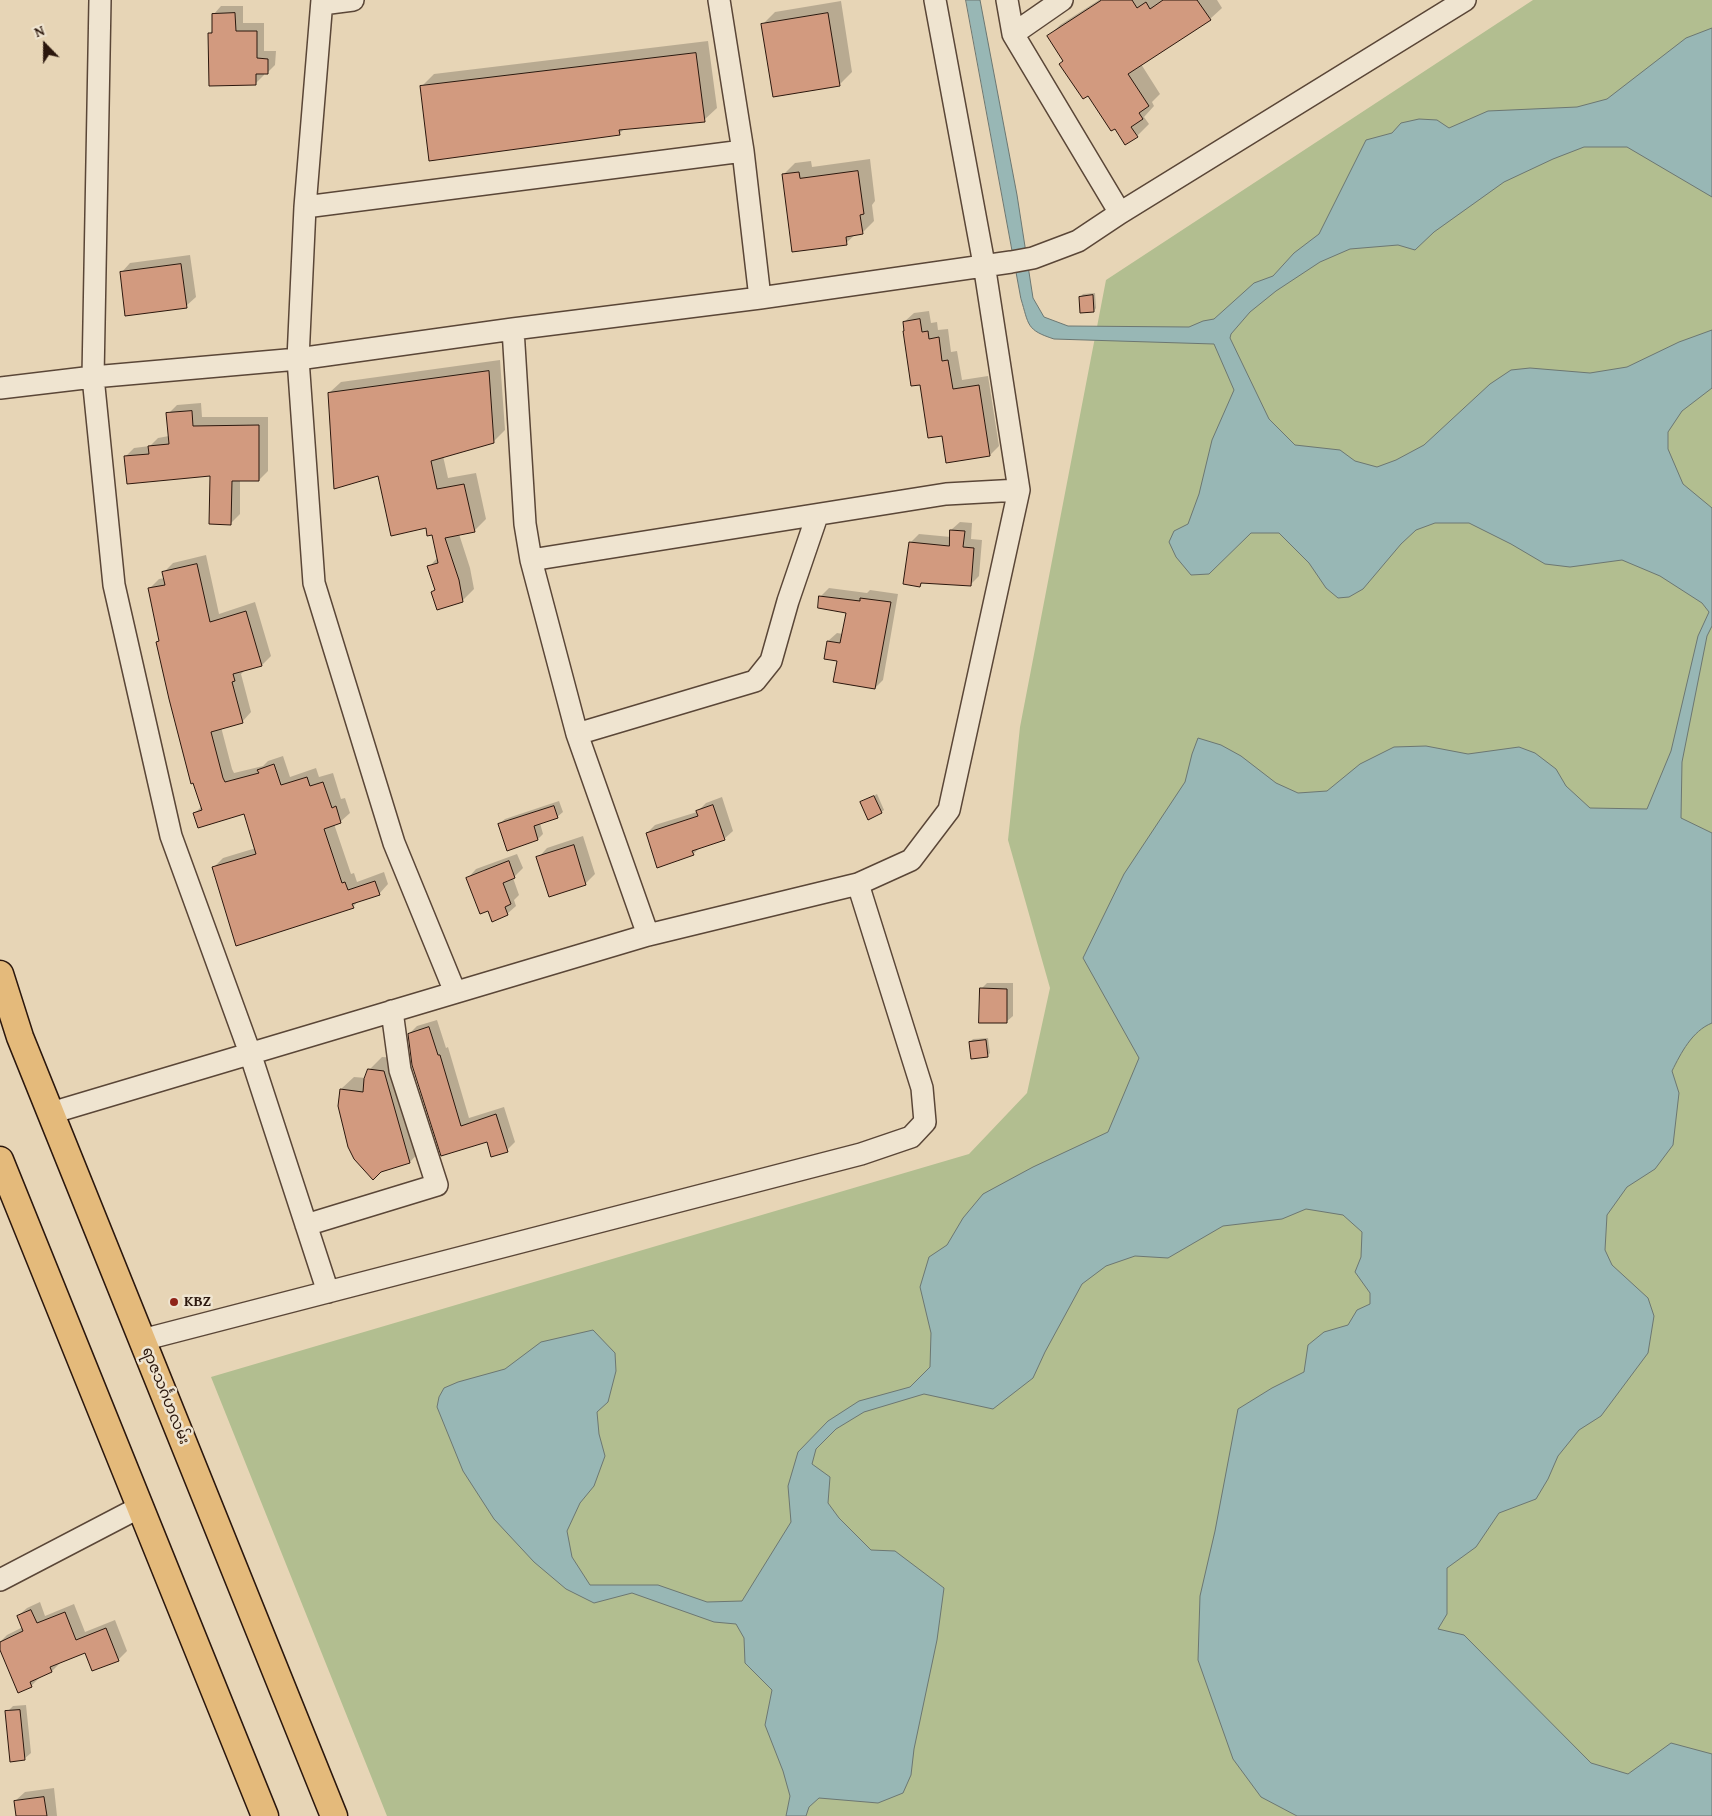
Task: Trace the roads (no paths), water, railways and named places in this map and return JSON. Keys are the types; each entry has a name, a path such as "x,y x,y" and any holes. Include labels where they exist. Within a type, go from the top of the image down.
{"main road":[{"name":"ရာဇသင်္ဂဟလမ်း","path":"0,974 20,1037 334,1816"},
{"path":"0,1160 265,1816"}],"street":[{"path":"100,0 93,378 114,584 169,826 250,1053 328,1292"},
{"path":"353,0 322,2 306,207 298,359 314,583 394,843 455,992"},
{"path":"719,0 743,151 760,298"},
{"path":"51,1114 648,935 858,884 912,860 949,810 1019,490 984,264 935,0"},
{"path":"1007,0 1013,34 1120,213"},
{"path":"1013,34 1062,0"},
{"path":"0,388 298,359 512,329 760,298 1033,258 1078,241 1120,213 1465,0"},
{"path":"306,207 743,151"},
{"path":"512,329 524,524 531,560 577,734 648,935"},
{"path":"531,560 946,494 1019,490"},
{"path":"577,734 755,681 771,661 788,601 817,516"},
{"path":"142,1340 861,1154 911,1137 925,1122 922,1088 858,884"},
{"path":"306,1225 437,1186 400,1070 392,1011"},
{"path":"0,1580 140,1507"}],"water":[{"path":"966,0 980,0 1017,195 1033,298 1044,317 1068,326 1189,327 1214,319 1254,283 1273,276 1294,253 1319,234 1366,140 1392,133 1401,123 1419,119 1437,120 1449,128 1488,111 1577,107 1607,99 1686,38 1712,28 1712,197 1627,147 1584,147 1504,182 1434,232 1415,250 1398,245 1350,249 1320,262 1276,291 1250,312 1231,334 1230,338 1269,419 1295,445 1340,450 1355,461 1377,467 1396,460 1424,445 1490,384 1511,370 1530,368 1590,373 1627,367 1679,342 1712,330 1712,388 1682,411 1668,432 1668,449 1683,484 1712,508 1712,626 1707,636 1682,762 1681,818 1712,833 1712,1023 1693,1037 1683,1050 1672,1071 1679,1093 1673,1145 1655,1169 1627,1187 1607,1215 1605,1250 1612,1265 1648,1298 1654,1316 1648,1353 1601,1416 1579,1430 1558,1456 1548,1479 1536,1499 1499,1513 1476,1547 1447,1568 1447,1614 1438,1629 1464,1635 1591,1763 1628,1774 1671,1743 1712,1754 1712,1816 1297,1816 1261,1797 1233,1759 1198,1660 1200,1596 1215,1531 1238,1409 1272,1388 1304,1372 1308,1345 1324,1332 1348,1325 1357,1310 1370,1304 1370,1293 1355,1272 1361,1257 1362,1232 1343,1215 1306,1209 1282,1219 1223,1226 1168,1258 1135,1256 1106,1266 1082,1284 1033,1378 993,1409 924,1394 864,1412 836,1429 816,1449 812,1464 830,1477 828,1503 839,1518 871,1550 895,1551 944,1588 937,1640 914,1749 911,1775 903,1793 878,1803 819,1798 809,1807 806,1816 786,1816 790,1796 783,1771 765,1725 772,1690 745,1663 744,1638 736,1624 714,1622 632,1593 594,1603 566,1589 534,1562 494,1519 463,1471 437,1407 439,1397 444,1388 458,1382 505,1369 541,1342 593,1330 615,1353 616,1371 608,1402 597,1412 599,1434 605,1456 594,1486 580,1503 567,1531 572,1557 590,1585 658,1585 707,1602 742,1601 791,1522 788,1486 798,1452 828,1421 859,1401 910,1387 930,1367 931,1333 920,1287 929,1257 947,1245 963,1218 983,1194 1033,1167 1108,1132 1139,1058 1083,958 1124,874 1185,782 1198,738 1221,745 1241,756 1276,783 1298,793 1327,791 1360,764 1394,747 1426,746 1468,754 1519,747 1535,753 1556,769 1566,786 1590,808 1647,809 1671,751 1698,636 1709,612 1702,603 1660,576 1622,560 1570,567 1545,564 1469,523 1435,523 1416,530 1401,544 1363,589 1349,597 1338,598 1326,588 1309,563 1279,533 1251,533 1209,574 1191,575 1176,557 1169,542 1174,531 1188,524 1199,494 1212,440 1234,390 1214,344 1054,339 1038,333 1030,325 1021,299"}],"place":[{"name":"KBZ","path":"174,1302"}]}
